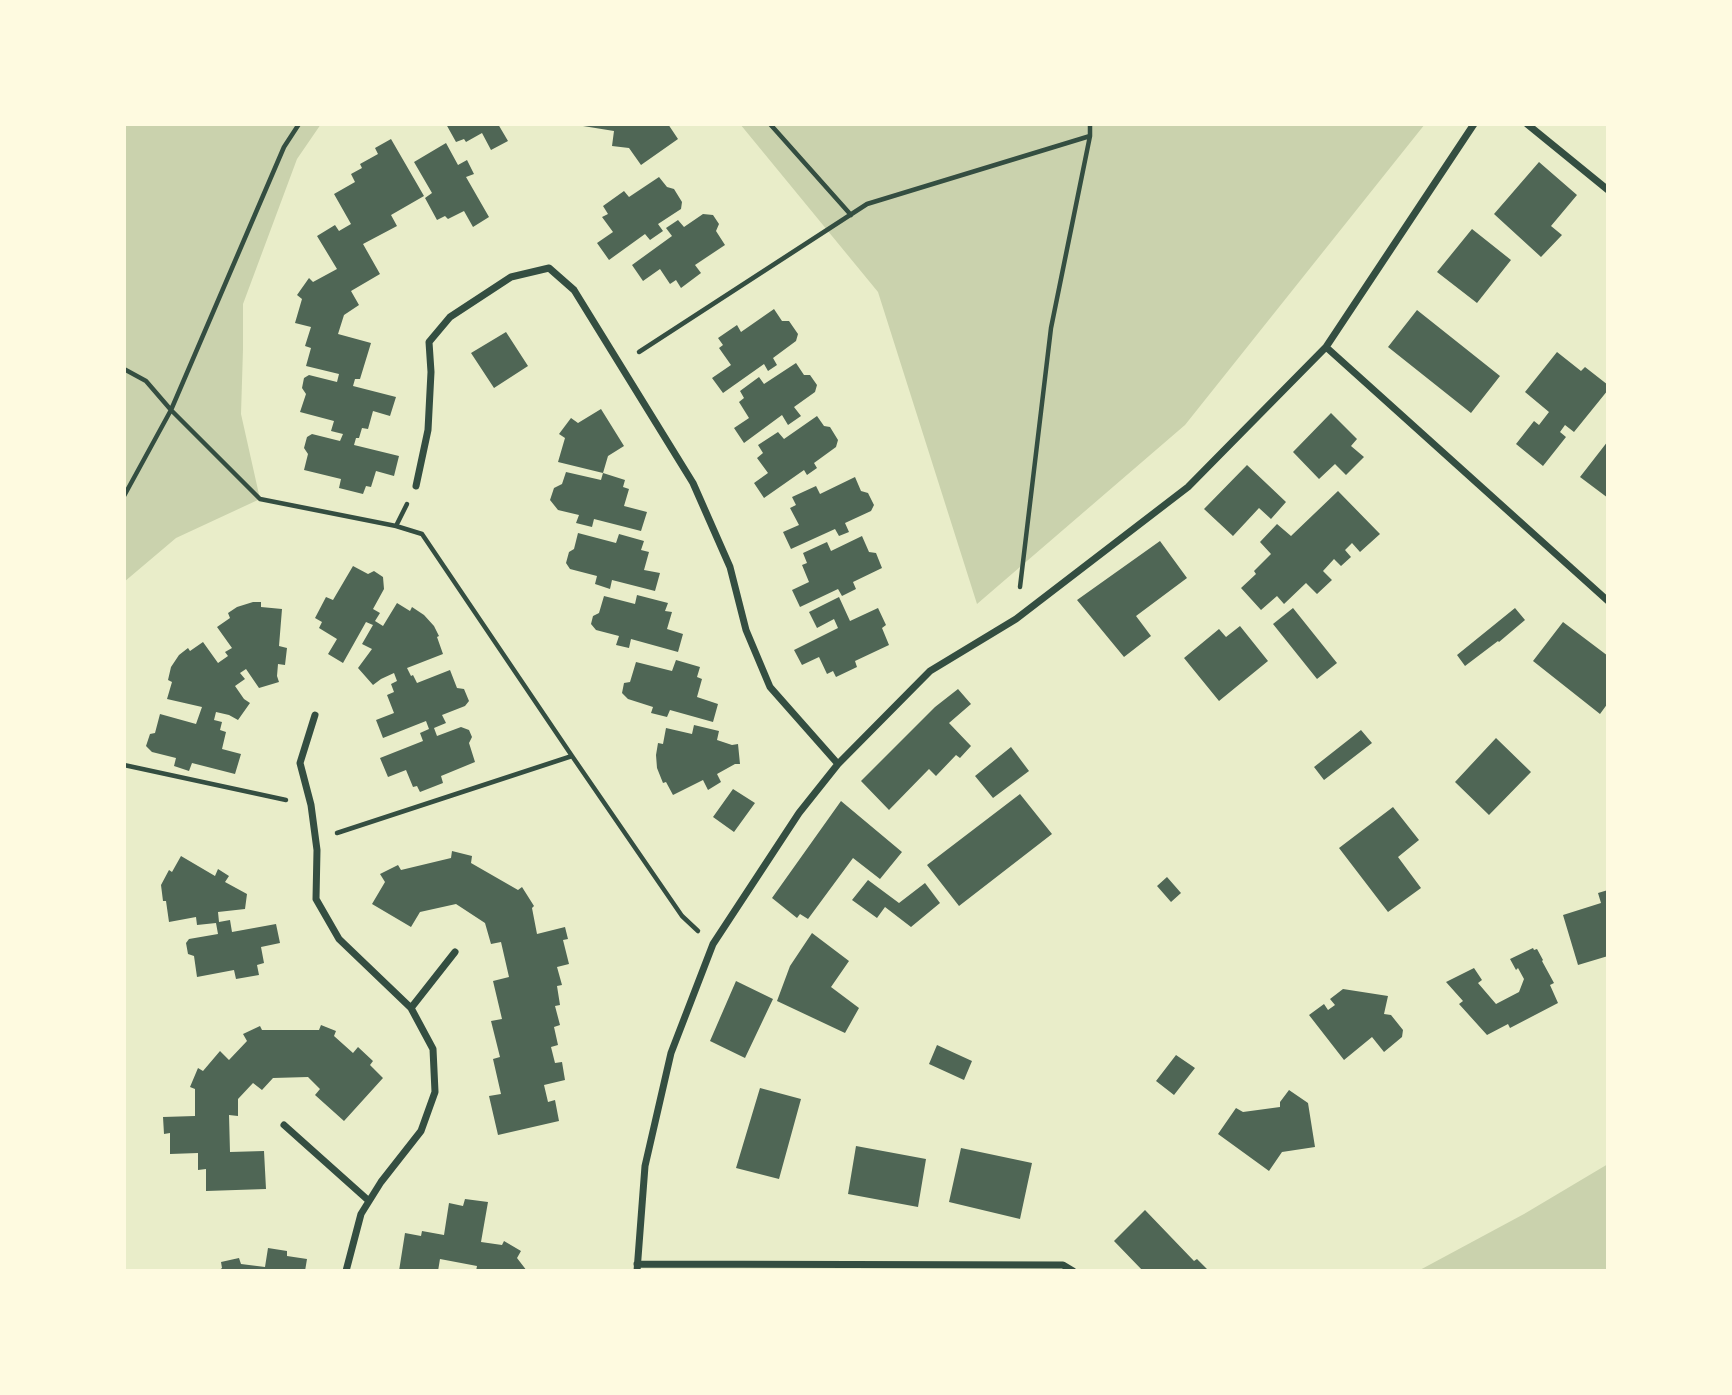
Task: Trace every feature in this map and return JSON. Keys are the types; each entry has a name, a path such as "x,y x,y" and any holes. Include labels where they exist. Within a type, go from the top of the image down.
{"street":[{"path":"1073,1271 1063,1265 637,1268 645,1166 671,1054 713,944 799,813 838,764 930,671 1016,619 1188,487 1326,347 1474,124"},
{"path":"1527,124 1608,190"},
{"path":"416,486 428,430 431,372 429,342 450,317 511,277 549,268 574,290 693,483 730,566 746,630 770,687 838,764"},
{"path":"1326,347 1608,601"},
{"path":"315,715 300,763 311,805 316,841 316,900 339,939 411,1009 433,1049 435,1092 421,1131 361,1214 346,1271"},
{"path":"411,1009 455,952"},
{"path":"285,1125 369,1201"}],"path":[{"path":"124,496 170,410 284,147 299,124"},
{"path":"770,124 851,215"},
{"path":"1016,619 1051,328 1090,124"},
{"path":"620,364 867,204 1090,135"},
{"path":"124,369 145,381 170,410 260,499 396,526 422,534 682,916 713,944"},
{"path":"396,526 416,486"},
{"path":"316,841 572,756"},
{"path":"124,765 311,805"}],"green space":[{"path":"124,124 321,124 297,159 243,304 241,414 260,499 176,538 124,582"},
{"path":"740,124 1425,124 1185,425 977,604 878,292"},
{"path":"1608,1164 1608,1271 1418,1271 1524,1214"}],"building":[{"path":"446,124 498,124 508,141 491,150 482,133 466,142 464,139 456,142"},
{"path":"583,124 668,124 678,139 641,165 629,148 612,146 614,131"},
{"path":"391,139 424,196 391,215 397,226 363,244 380,274 351,291 359,305 344,315 338,334 371,343 360,379 355,379 353,386 396,397 390,416 373,411 368,429 362,428 359,438 356,438 354,445 399,456 394,476 376,471 371,487 366,486 363,494 339,488 341,479 304,470 308,454 304,448 307,437 312,434 340,441 343,434 331,431 334,421 300,412 306,394 302,388 304,378 309,375 337,382 339,374 306,366 311,348 305,346 311,327 295,323 302,299 297,295 309,278 313,282 337,269 317,236 335,225 339,231 351,224 334,194 355,182 351,174 362,168 360,164 378,154 375,148"},
{"path":"446,143 458,165 467,160 474,174 466,177 489,217 473,227 464,211 448,219 445,216 437,220 425,198 432,193 414,162"},
{"path":"1539,162 1577,195 1551,226 1562,235 1541,257 1494,214"},
{"path":"659,177 667,187 674,189 682,202 681,209 658,224 663,231 650,240 645,234 609,260 597,243 613,232 602,217 608,214 603,206 624,191 629,197"},
{"path":"703,214 713,215 719,224 716,231 725,245 695,265 701,273 681,288 676,280 670,284 660,269 643,281 632,265 672,236 666,228 678,220 684,227"},
{"path":"1472,229 1511,260 1477,303 1437,272"},
{"path":"774,309 782,321 789,321 798,334 796,341 773,358 777,365 768,371 764,364 723,393 712,378 731,365 719,348 723,345 718,338 737,325 741,332"},
{"path":"1417,310 1500,376 1471,413 1388,347"},
{"path":"506,332 528,366 494,388 471,353"},
{"path":"1557,352 1581,371 1585,367 1608,385 1608,390 1574,432 1565,425 1560,432 1566,437 1543,466 1516,444 1534,421 1539,425 1549,412 1525,392"},
{"path":"796,363 804,375 810,375 817,385 815,392 794,407 801,416 788,425 782,415 744,443 734,428 749,418 739,402 744,398 740,391 759,377 764,384"},
{"path":"601,409 624,446 608,456 603,473 558,462 565,438 559,434 571,418 578,423"},
{"path":"1331,413 1357,439 1351,446 1364,457 1346,475 1335,464 1319,479 1293,452"},
{"path":"817,416 824,426 830,427 838,440 836,447 814,463 817,468 807,475 804,470 764,498 754,483 768,473 757,458 763,453 758,445 778,432 784,439"},
{"path":"1608,441 1608,498 1580,477"},
{"path":"1247,465 1286,502 1271,519 1259,508 1233,536 1204,509"},
{"path":"566,472 601,480 603,473 625,480 623,487 629,489 624,506 647,512 641,531 594,519 592,527 576,523 579,515 558,510 550,500 554,488 562,484"},
{"path":"855,477 861,491 868,493 874,505 871,511 845,523 849,532 839,536 835,529 791,549 783,532 799,525 790,508 796,505 792,497 816,486 820,494"},
{"path":"1338,491 1380,534 1360,552 1352,543 1345,550 1351,557 1341,566 1334,559 1323,571 1332,580 1317,594 1306,583 1284,604 1277,596 1261,610 1241,588 1271,554 1260,542 1277,524 1291,536"},
{"path":"578,533 616,543 619,534 644,541 641,550 649,552 644,570 660,573 655,591 612,580 610,589 595,584 597,576 570,569 566,563 569,552 574,549"},
{"path":"862,536 869,552 876,553 882,568 853,582 856,589 842,596 838,589 800,607 792,590 809,582 802,565 807,563 803,553 827,542 831,551"},
{"path":"1160,541 1187,578 1136,616 1151,636 1124,657 1077,600"},
{"path":"353,566 368,574 374,571 383,577 384,589 373,609 380,613 375,621 383,626 397,603 410,611 412,607 434,626 443,654 407,668 417,683 450,670 457,688 464,689 469,701 465,706 442,715 446,723 434,728 437,736 461,727 469,730 472,737 469,743 475,762 441,776 443,783 420,792 417,786 413,787 406,770 388,777 380,758 423,741 420,733 429,729 426,721 383,738 376,720 394,713 387,695 394,692 391,684 397,681 394,673 373,685 358,668 372,649 362,644 373,625 366,622 343,663 328,654 337,639 319,628 322,622 315,618 326,597 333,600"},
{"path":"637,595 668,603 665,611 672,612 667,629 683,634 678,652 631,639 629,648 616,645 619,636 596,630 591,624 593,616 599,613 604,596 635,604"},
{"path":"839,597 850,621 878,608 886,625 882,628 889,645 855,661 857,667 836,677 833,671 827,674 819,657 802,665 794,650 838,628 834,619 817,628 809,612"},
{"path":"253,602 261,602 261,607 282,609 279,646 287,648 285,665 278,664 279,682 259,688 246,669 240,673 245,679 235,686 250,703 238,720 216,712 214,720 222,722 220,730 226,732 222,749 241,754 235,774 192,763 189,771 174,766 176,758 152,752 146,746 150,734 155,733 160,714 196,724 202,707 167,699 172,682 168,680 171,667 179,655 203,642 218,663 228,656 225,652 232,648 217,627 230,618 228,613"},
{"path":"1293,608 1337,663 1317,679 1273,624"},
{"path":"1515,608 1525,620 1465,666 1457,655"},
{"path":"1563,622 1608,656 1608,703 1600,714 1533,661"},
{"path":"1240,626 1268,661 1219,701 1184,658 1219,629 1226,637"},
{"path":"676,660 700,667 697,677 702,679 697,697 718,704 713,722 670,710 667,717 651,713 653,707 628,699 622,693 624,683 630,682 636,662 672,671"},
{"path":"958,689 971,704 949,723 971,746 960,758 956,755 936,776 929,769 889,810 861,781 935,707"},
{"path":"694,725 719,731 717,740 732,745 738,744 740,764 717,774 721,782 708,790 703,780 673,795 666,782 663,783 657,768 658,743 663,744 666,728 692,734"},
{"path":"1361,730 1372,743 1324,780 1314,767"},
{"path":"1496,738 1531,772 1489,815 1455,782"},
{"path":"1011,747 1029,771 993,798 975,776"},
{"path":"733,789 755,803 734,832 713,817"},
{"path":"1020,794 1052,834 959,906 927,865"},
{"path":"841,801 902,852 880,879 853,858 808,919 800,914 797,918 772,898"},
{"path":"1393,807 1419,840 1398,857 1421,888 1388,912 1339,848"},
{"path":"452,851 472,856 471,863 518,890 522,887 534,906 532,908 537,934 565,927 568,939 563,940 569,964 557,967 562,985 557,986 560,1005 555,1006 560,1025 554,1027 558,1045 551,1047 555,1063 562,1062 565,1080 544,1085 548,1102 555,1100 559,1121 498,1135 489,1096 501,1094 493,1059 500,1057 491,1021 502,1019 493,981 509,977 501,942 491,944 485,923 456,904 420,912 411,927 372,904 385,882 380,874 398,865 401,870 451,858"},
{"path":"181,856 215,876 218,869 229,876 225,882 247,894 245,909 218,912 219,922 230,920 232,932 276,924 280,943 261,947 264,963 257,965 259,975 236,979 234,970 197,977 194,956 188,954 186,943 189,939 218,934 216,923 197,925 196,917 169,922 161,885"},
{"path":"1167,877 1181,893 1171,902 1157,886"},
{"path":"868,880 899,903 925,883 940,903 911,927 885,907 877,918 852,900"},
{"path":"1608,890 1608,956 1578,965 1563,915 1601,903 1598,893"},
{"path":"812,933 849,961 831,987 859,1008 845,1033 777,1001 790,966"},
{"path":"1533,948 1537,949 1554,983 1550,985 1558,1003 1510,1028 1508,1024 1487,1035 1459,1004 1463,1001 1446,982 1474,968 1482,980 1478,983 1496,1004 1519,992 1524,979 1510,959"},
{"path":"736,981 773,999 745,1058 710,1041"},
{"path":"1343,989 1388,996 1384,1014 1391,1015 1403,1030 1402,1037 1384,1052 1372,1037 1344,1060 1309,1015 1324,1004 1328,1010 1335,1005 1330,999"},
{"path":"321,1025 336,1031 334,1036 353,1053 358,1047 373,1061 370,1065 383,1078 344,1121 315,1095 320,1089 308,1077 273,1078 262,1090 253,1083 238,1099 238,1116 229,1115 230,1152 264,1151 266,1189 206,1191 206,1169 198,1170 198,1153 170,1154 170,1133 164,1134 163,1117 195,1116 195,1089 190,1087 198,1068 203,1071 220,1051 229,1060 247,1041 243,1034 260,1026 262,1030 319,1030"},
{"path":"937,1045 972,1061 964,1080 929,1064"},
{"path":"1176,1055 1195,1068 1174,1095 1156,1081"},
{"path":"760,1088 801,1099 779,1179 736,1168"},
{"path":"1289,1090 1308,1103 1315,1147 1282,1152 1269,1171 1218,1134 1236,1108 1243,1112 1280,1107 1280,1102"},
{"path":"856,1146 926,1159 918,1207 848,1194"},
{"path":"961,1148 1032,1163 1020,1219 949,1202"},
{"path":"465,1199 488,1202 481,1242 502,1245 504,1241 521,1251 517,1258 527,1271 476,1271 477,1266 440,1259 438,1271 399,1271 405,1233 421,1236 422,1231 444,1235 449,1203 463,1206"},
{"path":"1145,1210 1194,1261 1197,1259 1209,1271 1143,1271 1114,1241"},
{"path":"268,1248 287,1251 287,1256 307,1259 305,1271 218,1271 222,1268 221,1262 239,1258 241,1264 265,1267"}]}
